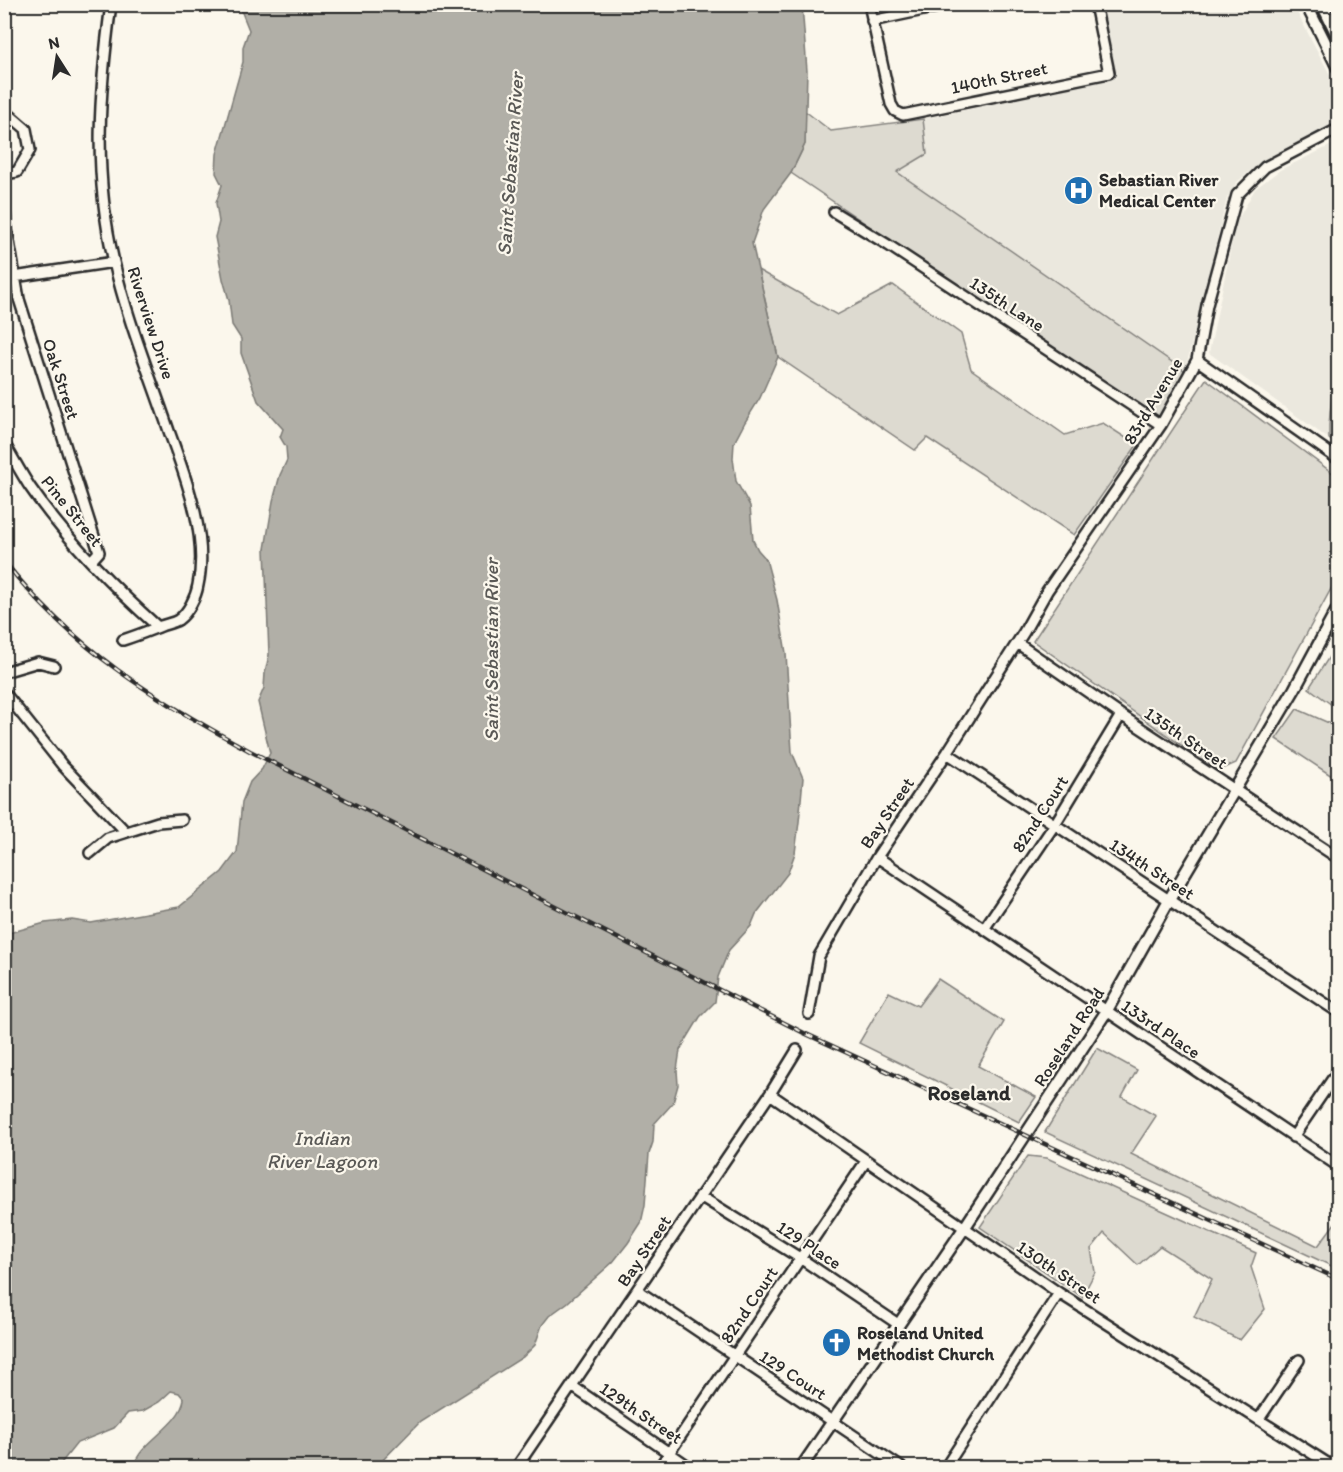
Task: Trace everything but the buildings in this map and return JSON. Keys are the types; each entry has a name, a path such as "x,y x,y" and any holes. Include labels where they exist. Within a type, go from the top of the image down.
{"main road":[{"path":"1306,4 1338,68"},
{"path":"1322,4 1338,37"},
{"name":"Roseland Road","path":"801,1467 965,1227 1106,1012 1169,900 1294,690 1338,608"}],"street":[{"name":"Riverview Drive","path":"111,4 100,106 99,159 103,202 114,262 130,318 187,481 200,544 201,566 198,588 190,606 178,620 123,640"},
{"path":"869,4 872,21 952,4"},
{"name":"140th Street","path":"872,21 891,104 895,111 903,115 1109,73 1095,4"},
{"path":"4,110 26,129 30,150 17,172 4,174"},
{"name":"83rd Avenue","path":"1017,643 1047,591 1161,425 1197,360 1207,305 1237,195 1265,167 1338,129"},
{"name":"Oak Street","path":"4,200 19,299 99,552 92,561"},
{"name":"135th Lane","path":"834,212 888,245 1161,425"},
{"path":"14,277 114,262"},
{"path":"1197,360 1338,459"},
{"name":"Pine Street","path":"4,444 30,487 64,532 120,594 158,627"},
{"name":"135th Street","path":"1017,643 1338,858"},
{"name":"Bay Street","path":"809,1014 819,956 877,857 1017,643"},
{"path":"4,672 38,662 54,666"},
{"path":"4,693 44,739 63,766 126,832"},
{"name":"82nd Court","path":"984,928 1055,824 1121,714"},
{"name":"134th Street","path":"947,753 1338,1012"},
{"path":"90,853 108,838 158,822 182,820"},
{"name":"133rd Place","path":"877,857 1338,1166"},
{"name":"Bay Street","path":"516,1467 770,1094 797,1050"},
{"path":"1293,1137 1338,1071"},
{"name":"130th Street","path":"770,1094 1059,1293 1335,1467"},
{"name":"82nd Court","path":"659,1467 866,1161"},
{"name":"129 Place","path":"700,1196 800,1258 898,1324"},
{"name":"129 Court","path":"637,1290 902,1467"},
{"path":"945,1467 1059,1293"},
{"path":"1259,1419 1299,1360"},
{"name":"129th Street","path":"572,1386 691,1467"}],"shaded area":[{"name":"Sebastian River Medical Center","path":"1101,5 1293,5 1338,90 1338,123 1251,170 1237,182 1227,198 1185,371 897,172 927,154 923,119 1116,78"},
{"path":"805,111 831,131 923,119 927,154 897,172 1185,371 1158,422 791,173 805,144"},
{"path":"1338,142 1338,381 1333,383 1329,439 1209,353 1236,223 1255,189 1280,170"},
{"path":"758,270 837,315 893,285 961,334 971,369 1065,435 1103,423 1137,445 1074,535 927,438 915,450 778,357"},
{"path":"1206,379 1338,477 1338,576 1236,763 1218,771 1033,641"},
{"path":"1338,381 1338,446 1329,439 1329,425 1333,383"},
{"path":"1338,643 1338,700 1332,705 1309,688"},
{"path":"1297,709 1338,727 1338,780 1276,739"},
{"path":"938,979 1004,1022 978,1066 1036,1097 1019,1122 859,1043 889,992 918,1006"},
{"path":"1097,1048 1137,1070 1122,1097 1156,1116 1131,1154 1318,1246 1338,1219 1338,1269 1045,1132"},
{"path":"1028,1156 1047,1158 1256,1253 1251,1267 1265,1309 1240,1340 1194,1317 1212,1279 1160,1246 1138,1265 1104,1233 1091,1249 1095,1272 1082,1297 980,1227"}],"water":[{"name":"Indian River Lagoon","path":"239,5 802,5 807,71 805,144 791,173 764,209 752,243 778,357 760,398 734,443 733,458 736,481 750,506 753,540 766,559 777,600 786,653 792,752 803,778 795,853 788,873 756,914 751,926 729,950 718,977 715,1002 700,1017 680,1050 677,1070 678,1085 673,1103 654,1124 641,1223 613,1262 549,1316 542,1325 535,1345 523,1357 420,1422 376,1467 132,1467 142,1451 173,1420 182,1406 184,1399 179,1393 171,1391 159,1402 143,1411 128,1413 114,1428 77,1443 58,1467 5,1467 5,934 45,923 72,920 91,923 179,907 222,872 237,852 242,802 250,782 262,769 270,753 258,702 264,688 269,655 265,549 273,501 287,460 286,447 280,437 283,429 258,401 241,353 241,339 232,325 215,237 219,222 216,203 222,185 216,173 217,154 243,62 243,47 249,30"}],"railway":[{"path":"4,561 58,621 117,670 180,711 250,751 804,1033 1338,1279"}],"place":[{"name":"Sebastian River Medical Center","path":"1078,190"},
{"name":"Roseland United Methodist Church","path":"836,1343"}],"district":[{"name":"Roseland","path":"969,1093"}],"water label":[{"name":"Saint Sebastian River","path":"510,164"},
{"name":"Saint Sebastian River","path":"491,650"}]}
